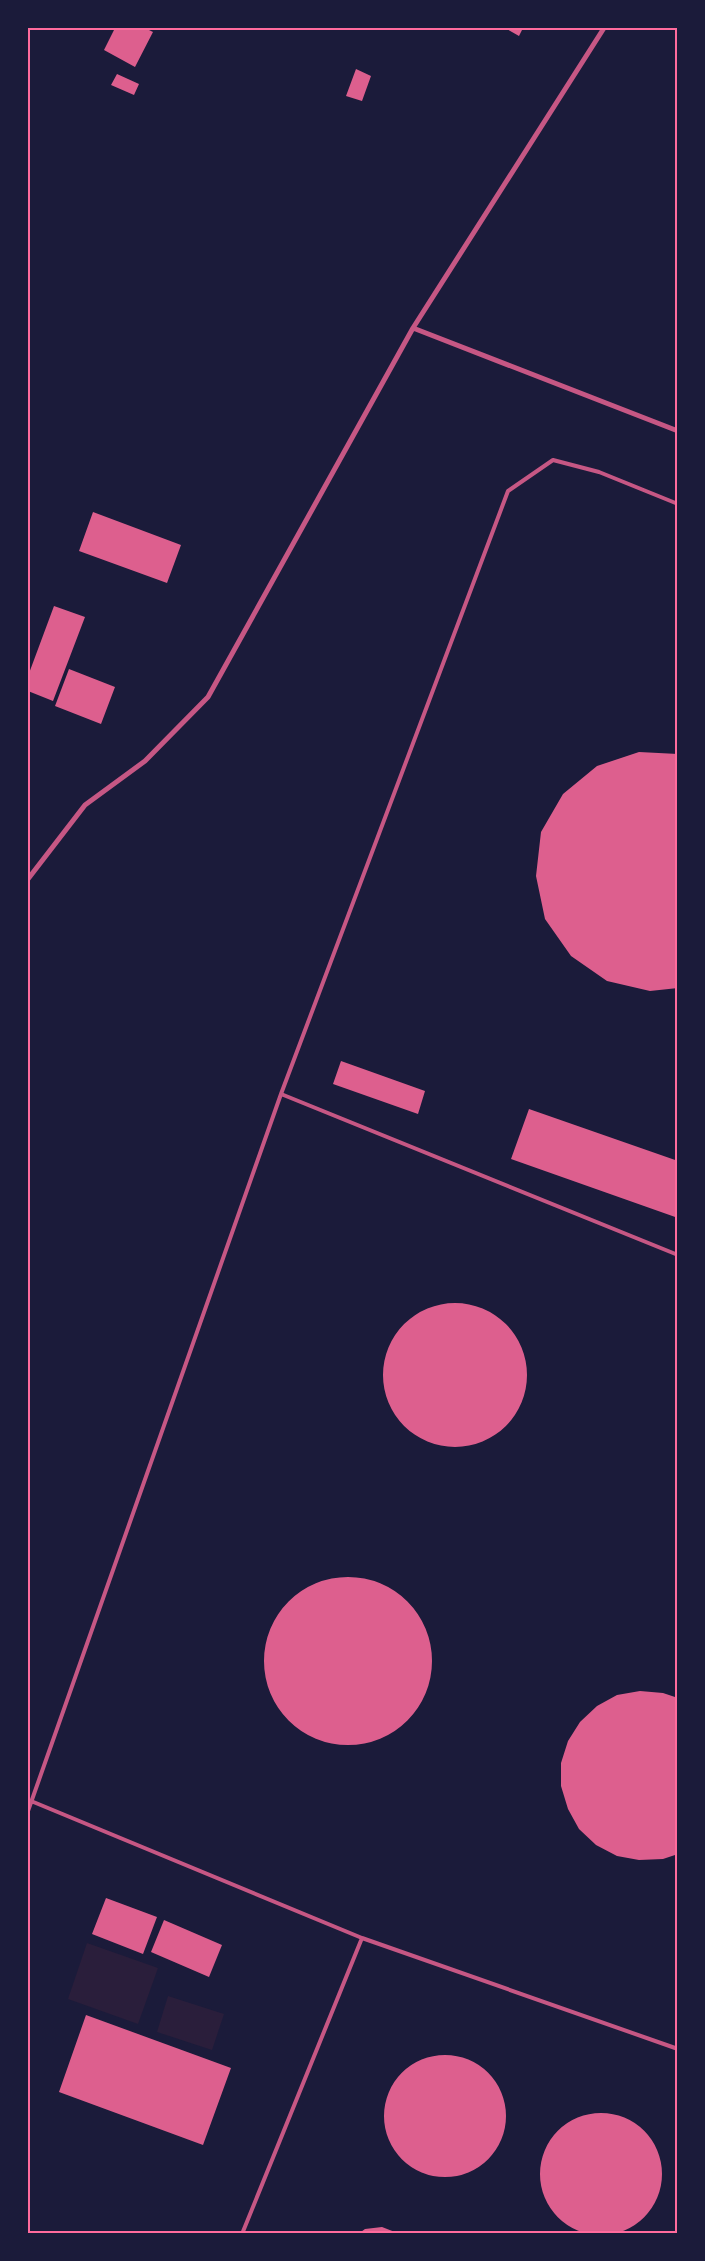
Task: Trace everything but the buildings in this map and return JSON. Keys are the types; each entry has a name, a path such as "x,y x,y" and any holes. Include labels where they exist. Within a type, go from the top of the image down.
{"street":[{"path":"28,879 85,805 145,761 208,697 413,328 604,28"},
{"path":"413,328 678,431"}],"lane":[{"path":"28,1811 281,1094 508,490 553,460 599,472 678,504"},
{"path":"281,1094 678,1255"},
{"path":"31,1801 362,1938 678,2049"},
{"path":"242,2234 362,1938"}],"shaded area":[{"path":"87,1943 158,1968 138,2024 68,1999"},
{"path":"168,1996 224,2014 212,2050 157,2032"}]}
